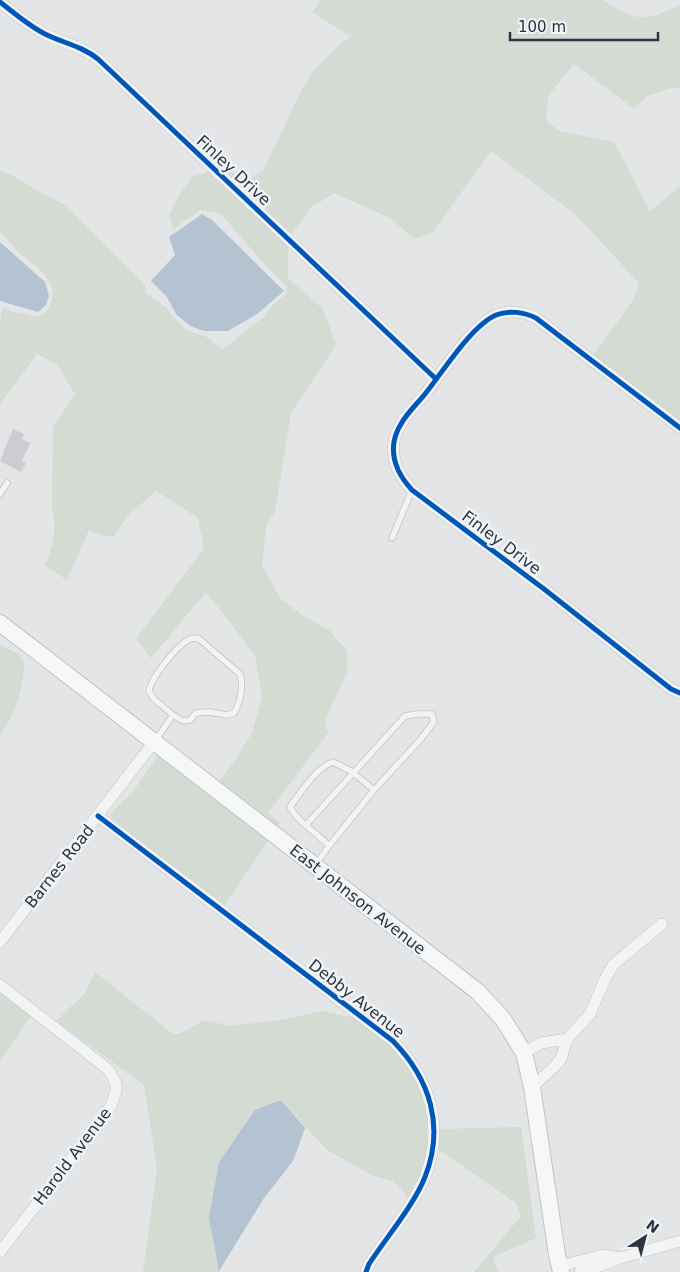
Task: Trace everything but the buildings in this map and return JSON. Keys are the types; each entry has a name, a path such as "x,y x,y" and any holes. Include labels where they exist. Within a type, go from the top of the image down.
{"main road":[{"name":"East Johnson Avenue","path":"0,623 477,991 503,1019 524,1053 532,1087 561,1269"}],"street":[{"name":"Finley Drive","path":"0,2 34,28 81,48 98,59 436,379"},
{"name":"Finley Drive","path":"680,428 536,318 520,313 504,313 487,320 448,363 401,424 394,442 398,470 412,490 544,589 671,689 680,693"},
{"name":"Barnes Road","path":"0,942 154,742"},
{"name":"Debby Avenue","path":"98,816 394,1040 415,1066 426,1088 432,1112 433,1146 430,1162 417,1193 369,1264 366,1272"},
{"path":"532,1087 561,1058 567,1039 590,1014 613,965 662,924"},
{"name":"Harold Avenue","path":"0,985 109,1070 116,1084 116,1091 111,1106 0,1252"},
{"path":"524,1053 541,1043 567,1039"},
{"path":"580,1272 620,1258 680,1241"},
{"path":"561,1269 603,1255 620,1258"}],"lane":[{"path":"0,494 7,483"},
{"path":"392,538 412,490"},
{"path":"191,638 198,638 240,674 242,681 237,708 234,713 227,715 209,712 196,713 190,720 182,721 173,715 154,699 149,691 150,685 179,648 191,638"},
{"path":"306,825 405,716 432,714 434,722 374,790 314,866"},
{"path":"154,742 173,715"},
{"path":"329,846 295,817 290,807 299,793 325,765 333,762 351,771 374,790"}],"shaded area":[{"path":"320,0 603,0 624,12 641,17 649,17 680,5 680,89 675,87 647,96 634,109 574,64 548,96 546,120 559,131 614,142 650,211 680,187 680,421 593,355 633,300 639,283 576,215 491,151 433,232 414,239 390,218 334,193 312,207 292,234 222,168 226,167 246,182 263,171 299,95 314,70 339,45 351,37 312,12"},
{"path":"0,170 63,204 146,286 145,293 167,308 172,316 188,331 205,336 223,349 264,317 271,307 286,294 287,287 221,214 200,210 174,229 169,216 179,195 194,176 210,172 288,246 288,278 323,309 336,345 291,413 275,511 266,526 262,566 281,599 302,615 329,630 347,651 348,670 325,720 328,733 268,813 280,823 276,829 217,784 234,762 252,733 262,697 255,655 206,592 151,658 136,639 204,549 198,518 156,491 129,515 114,536 104,536 89,530 67,580 45,565 52,547 55,526 52,506 53,427 75,394 57,364 37,354 0,404 0,322 3,307 15,313 18,312 32,316 41,315 49,308 51,303 52,287 44,274 18,252 0,232"},
{"path":"0,646 19,655 24,667 17,701 12,715 0,736"},
{"path":"159,754 270,838 225,905 109,815 132,793"},
{"path":"95,972 174,1035 204,1020 230,1026 281,1020 323,1011 354,1018 390,1045 410,1069 424,1098 427,1114 428,1146 420,1176 408,1197 393,1181 373,1176 327,1150 281,1100 255,1110 219,1162 219,1272 143,1272 157,1168 144,1085 56,1021 85,993"},
{"path":"0,992 31,1016 0,1061"},
{"path":"521,1127 536,1238 493,1257 498,1272 474,1272 521,1216 516,1203 438,1149 439,1129"}],"water":[{"path":"202,214 212,220 284,291 257,314 228,331 204,331 190,326 176,314 167,297 151,281 175,255 169,237"},
{"path":"0,242 45,282 49,296 46,305 38,312 0,301"},
{"path":"281,1100 305,1128 293,1161 264,1198 219,1271 209,1218 219,1162 255,1110"}],"cycle path":[{"path":"0,2 39,31 86,51 98,59 436,379"},
{"path":"680,428 536,318 527,314 511,312 496,315 486,321 467,339 403,420 396,435 393,449 397,468 412,490 544,589 671,689 680,693"},
{"path":"98,816 393,1041 416,1071 425,1087 430,1104 434,1140 431,1158 425,1177 414,1199 369,1264 366,1272"}]}
